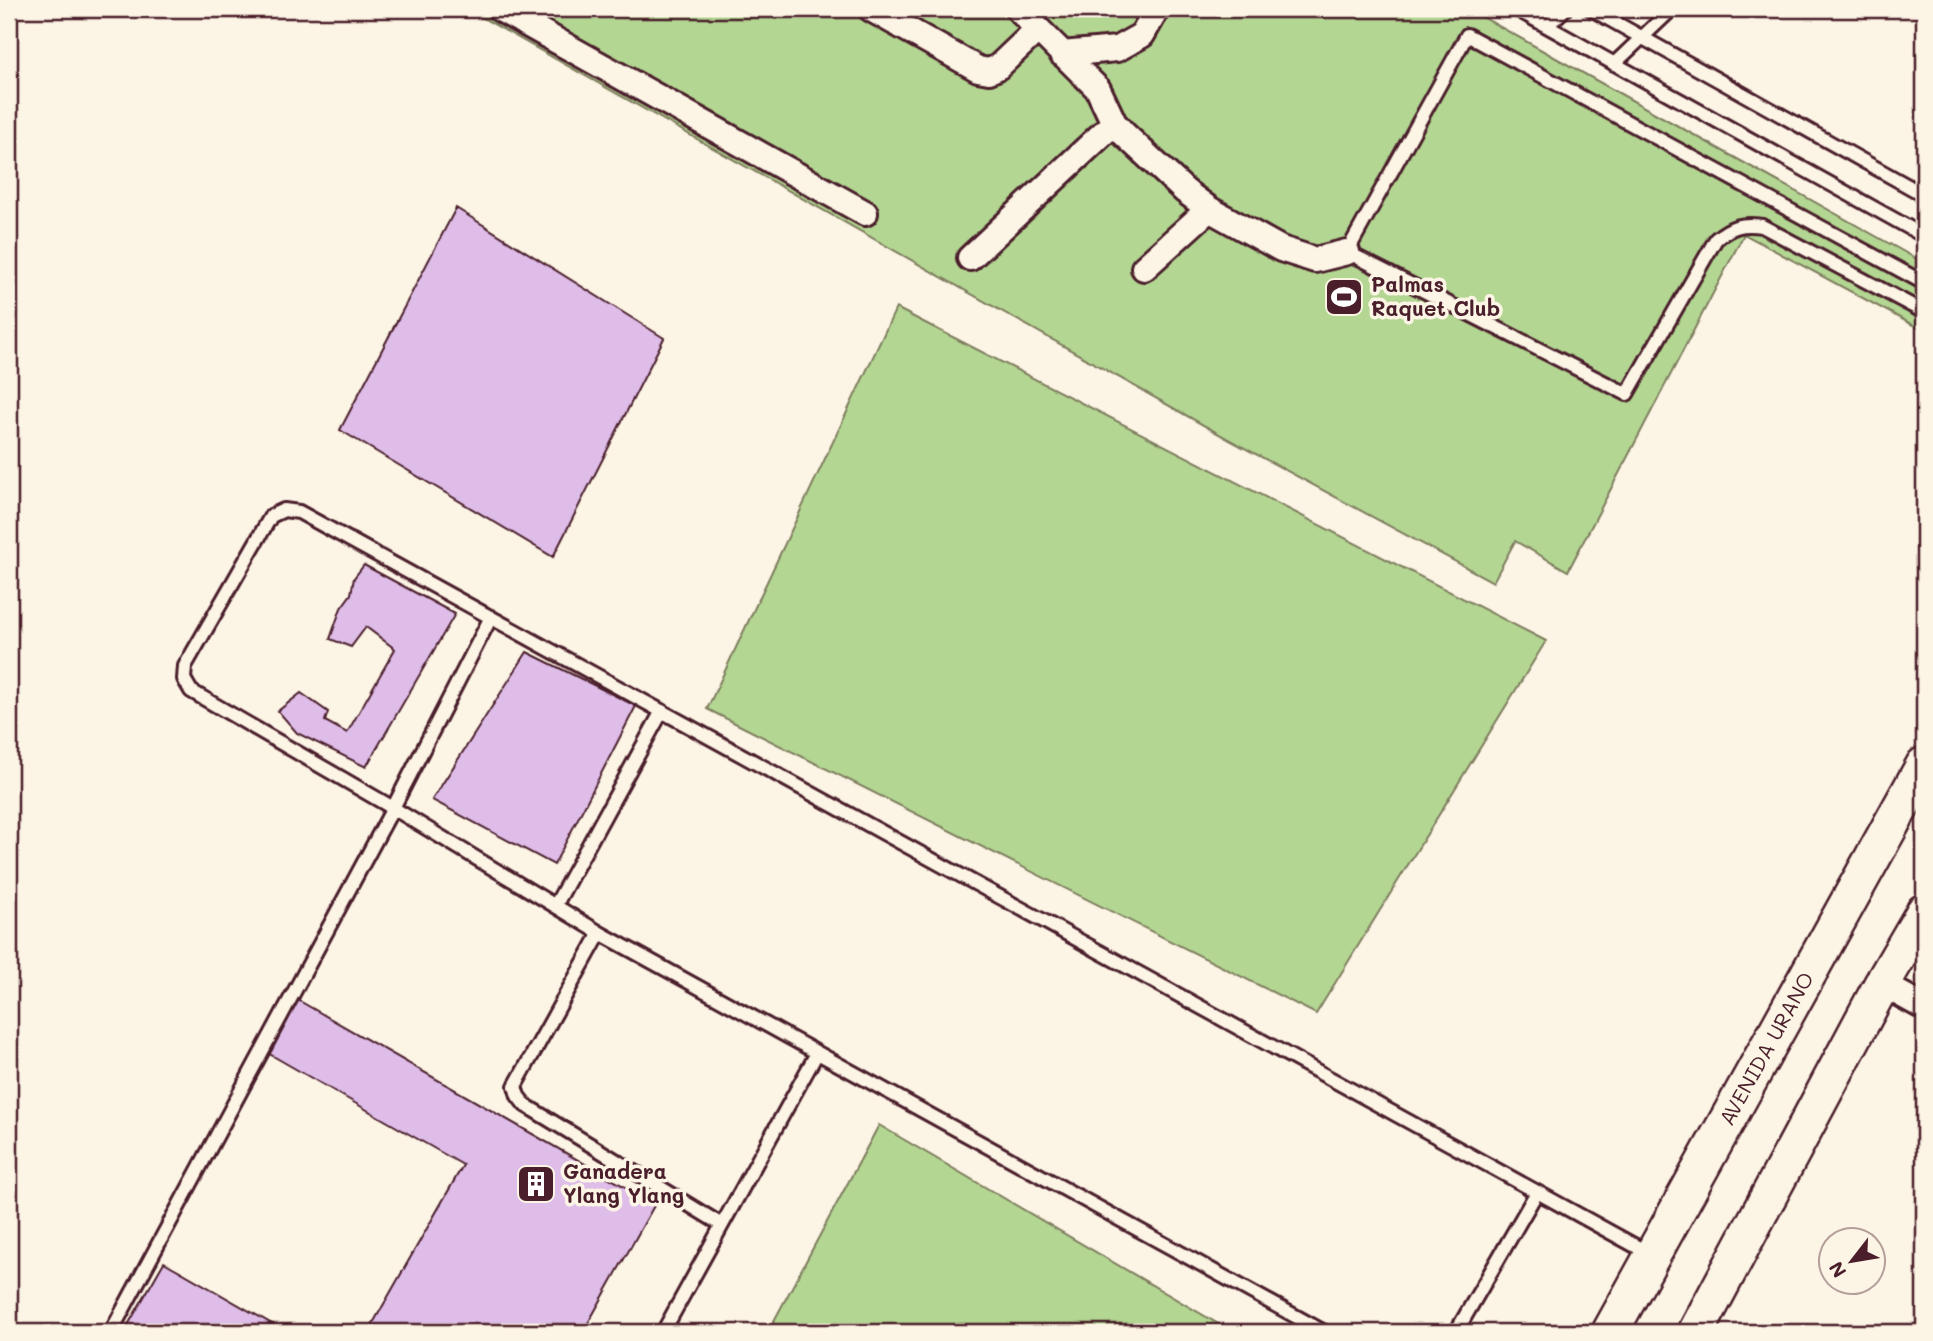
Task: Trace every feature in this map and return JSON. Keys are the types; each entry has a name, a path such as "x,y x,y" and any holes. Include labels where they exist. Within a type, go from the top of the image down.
{"main road":[{"name":"AVENIDA URANO","path":"1610,1332 1924,765"},
{"path":"1696,1332 1882,984 1924,912"}],"street":[{"path":"500,9 865,213"},
{"path":"871,9 978,69 989,71 1006,60 1038,29"},
{"path":"1018,9 1098,89 1114,123 1185,191 1209,209 1281,249 1315,260 1347,252"},
{"path":"1062,54 1117,48 1142,35 1157,9"},
{"path":"1098,89 1117,48"},
{"path":"970,258 1114,123"},
{"path":"1144,268 1209,209"},
{"path":"1882,984 1924,1007"}],"lane":[{"path":"1516,9 1924,236"},
{"path":"1547,26 1565,9"},
{"path":"1591,9 1924,195"},
{"path":"1615,64 1672,9"},
{"path":"1924,283 1468,35 1347,252 1627,394 1716,239 1729,228 1744,224 1762,226 1924,312"},
{"path":"1324,1332 600,933 393,808 191,691 184,679 185,666 271,516 284,510 299,512 1653,1255"},
{"path":"111,1332 393,808 491,617"},
{"path":"555,906 662,711"},
{"path":"600,933 516,1086 518,1096 525,1105 722,1225"},
{"path":"663,1332 817,1053"},
{"path":"1456,1332 1537,1192"}],"green space":[{"name":"Palmas Raquet Club","path":"467,9 1468,9 1924,263 1924,331 1744,234 1568,571 1515,541 1493,582 1228,439"},
{"path":"896,308 1546,641 1316,1014 707,709"},
{"path":"879,1125 1232,1332 768,1332"}],"building":[{"path":"456,208 664,338 553,557 340,430"},
{"path":"364,565 455,614 366,767 297,733 278,711 301,693 328,712 325,721 347,733 395,649 366,627 351,647 330,639 341,608 351,594 354,578"},
{"path":"527,652 636,706 554,865 432,800"},
{"name":"Ganadera Ylang Ylang","path":"296,999 655,1204 583,1332 368,1332 463,1165 266,1052"},
{"path":"164,1262 286,1332 124,1332"}],"place":[{"name":"Palmas Raquet Club","path":"1344,297"},
{"name":"Ganadera Ylang Ylang","path":"536,1184"}]}
